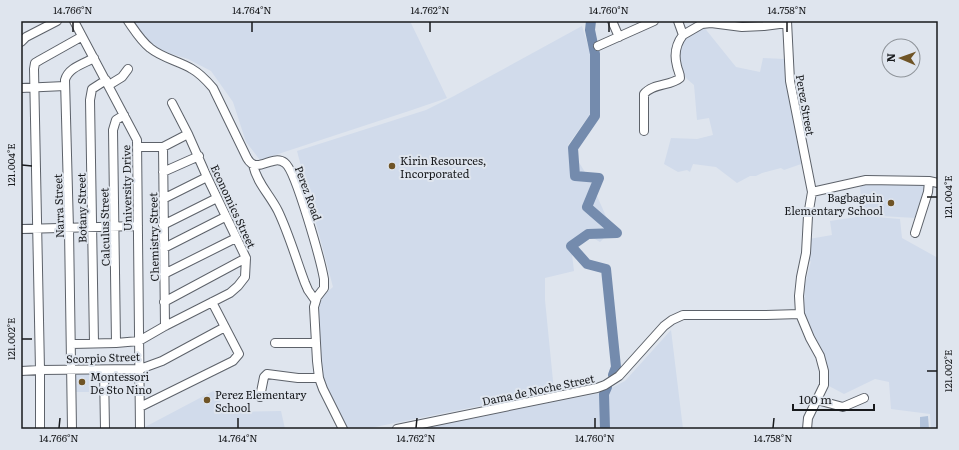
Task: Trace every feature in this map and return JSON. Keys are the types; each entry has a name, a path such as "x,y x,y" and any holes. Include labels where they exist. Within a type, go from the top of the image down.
{"street":[{"path":"21,42 26,37 57,21"},
{"name":"University Drive","path":"74,21 136,140 140,429"},
{"path":"128,21 139,37 150,48 159,54 191,68 206,80 213,88 247,158 254,165 258,179 281,218 305,283 315,300"},
{"path":"612,21 619,37"},
{"path":"598,46 654,21"},
{"path":"678,21 683,35"},
{"path":"644,131 644,94 646,91 665,83 676,82 680,78 676,52 679,41 683,35 702,24 764,26 787,22"},
{"name":"Perez Street","path":"787,22 790,81 812,192"},
{"path":"40,429 34,69 36,63 40,60 82,37"},
{"name":"Narra Street","path":"72,429 65,86 67,75 70,71 94,58"},
{"name":"Botany Street","path":"94,343 90,100 92,89 122,77 128,69"},
{"path":"21,88 65,86"},
{"name":"Economics Street","path":"71,344 138,341 164,326 230,293 245,277 246,258 207,177 199,156 172,103"},
{"name":"Calculus Street","path":"116,343 113,130 116,120 124,115"},
{"path":"137,147 163,147 188,134"},
{"name":"Chemistry Street","path":"163,147 164,326"},
{"path":"163,172 199,156"},
{"name":"Perez Road","path":"254,165 262,165 276,161 281,161 288,165 300,194 325,284 324,288 315,300 314,313 319,378 326,398 343,429"},
{"path":"163,200 207,177"},
{"path":"806,429 808,418 824,385 824,371 820,356 810,338 800,314 800,289 806,253 808,216 812,192 866,180 929,180 938,183"},
{"path":"915,234 928,192 929,180"},
{"path":"164,225 217,198"},
{"path":"164,248 226,217"},
{"path":"21,229 69,229 138,226"},
{"path":"164,274 236,238"},
{"path":"164,302 246,258"},
{"path":"140,407 233,361 239,354 212,302"},
{"name":"Dama de Noche Street","path":"397,429 584,391 605,385 619,376 664,326 683,315 800,314"},
{"name":"Scorpio Street","path":"21,371 140,369 162,361 225,327"},
{"path":"275,343 316,343"},
{"path":"104,370 105,429"},
{"path":"260,397 264,377 267,374 298,378 319,378"},
{"path":"817,400 843,407 864,398"}],"shaded area":[{"path":"132,21 410,21 447,98 260,160 246,142 233,102 211,71 188,59 159,50 146,40"},
{"path":"582,26 590,52 595,107 568,145 590,180 612,230 600,242 588,235 571,246 574,271 545,278 545,300 554,391 365,429 346,429 323,391 318,300 333,287 297,151 426,110"},
{"path":"703,26 736,67 760,72 763,58 785,59 804,163 784,170 781,168 756,176 750,176 737,183 716,167 693,164 690,172 687,170 678,172 664,164 671,138 697,139 713,135 709,118 697,120 694,85 687,79 677,66 680,44 687,35"},
{"name":"Bagbaguin Elementary School","path":"926,180 926,191 916,218 862,215 860,185 865,181"},
{"path":"863,216 900,219 902,238 938,258 938,429 931,429 930,414 891,409 889,382 875,379 844,394 829,386 829,375 824,353 804,316 805,284 811,261 809,262 809,239 832,235 830,221"},
{"path":"671,330 683,429 607,429 607,390 625,381"},
{"name":"Montessori De Sto Nino","path":"75,371 89,371 89,392 75,392"},
{"name":"Perez Elementary School","path":"215,390 225,412 281,411 285,429 148,429 145,427"},
{"path":"601,393 602,429 417,429 548,403"},
{"path":"928,416 929,429 920,429 920,417"}],"waterway":[{"path":"591,21 590,30 595,54 595,116 573,148 575,176 599,178 587,207 617,233 588,234 571,246 587,264 606,269 616,367 613,375"},
{"path":"605,429 604,394 607,387"}],"place":[{"name":"Kirin Resources, Incorporated","path":"392,166"},
{"name":"Bagbaguin Elementary School","path":"891,203"},
{"name":"Montessori De Sto Nino","path":"82,382"},
{"name":"Perez Elementary School","path":"207,400"}]}
